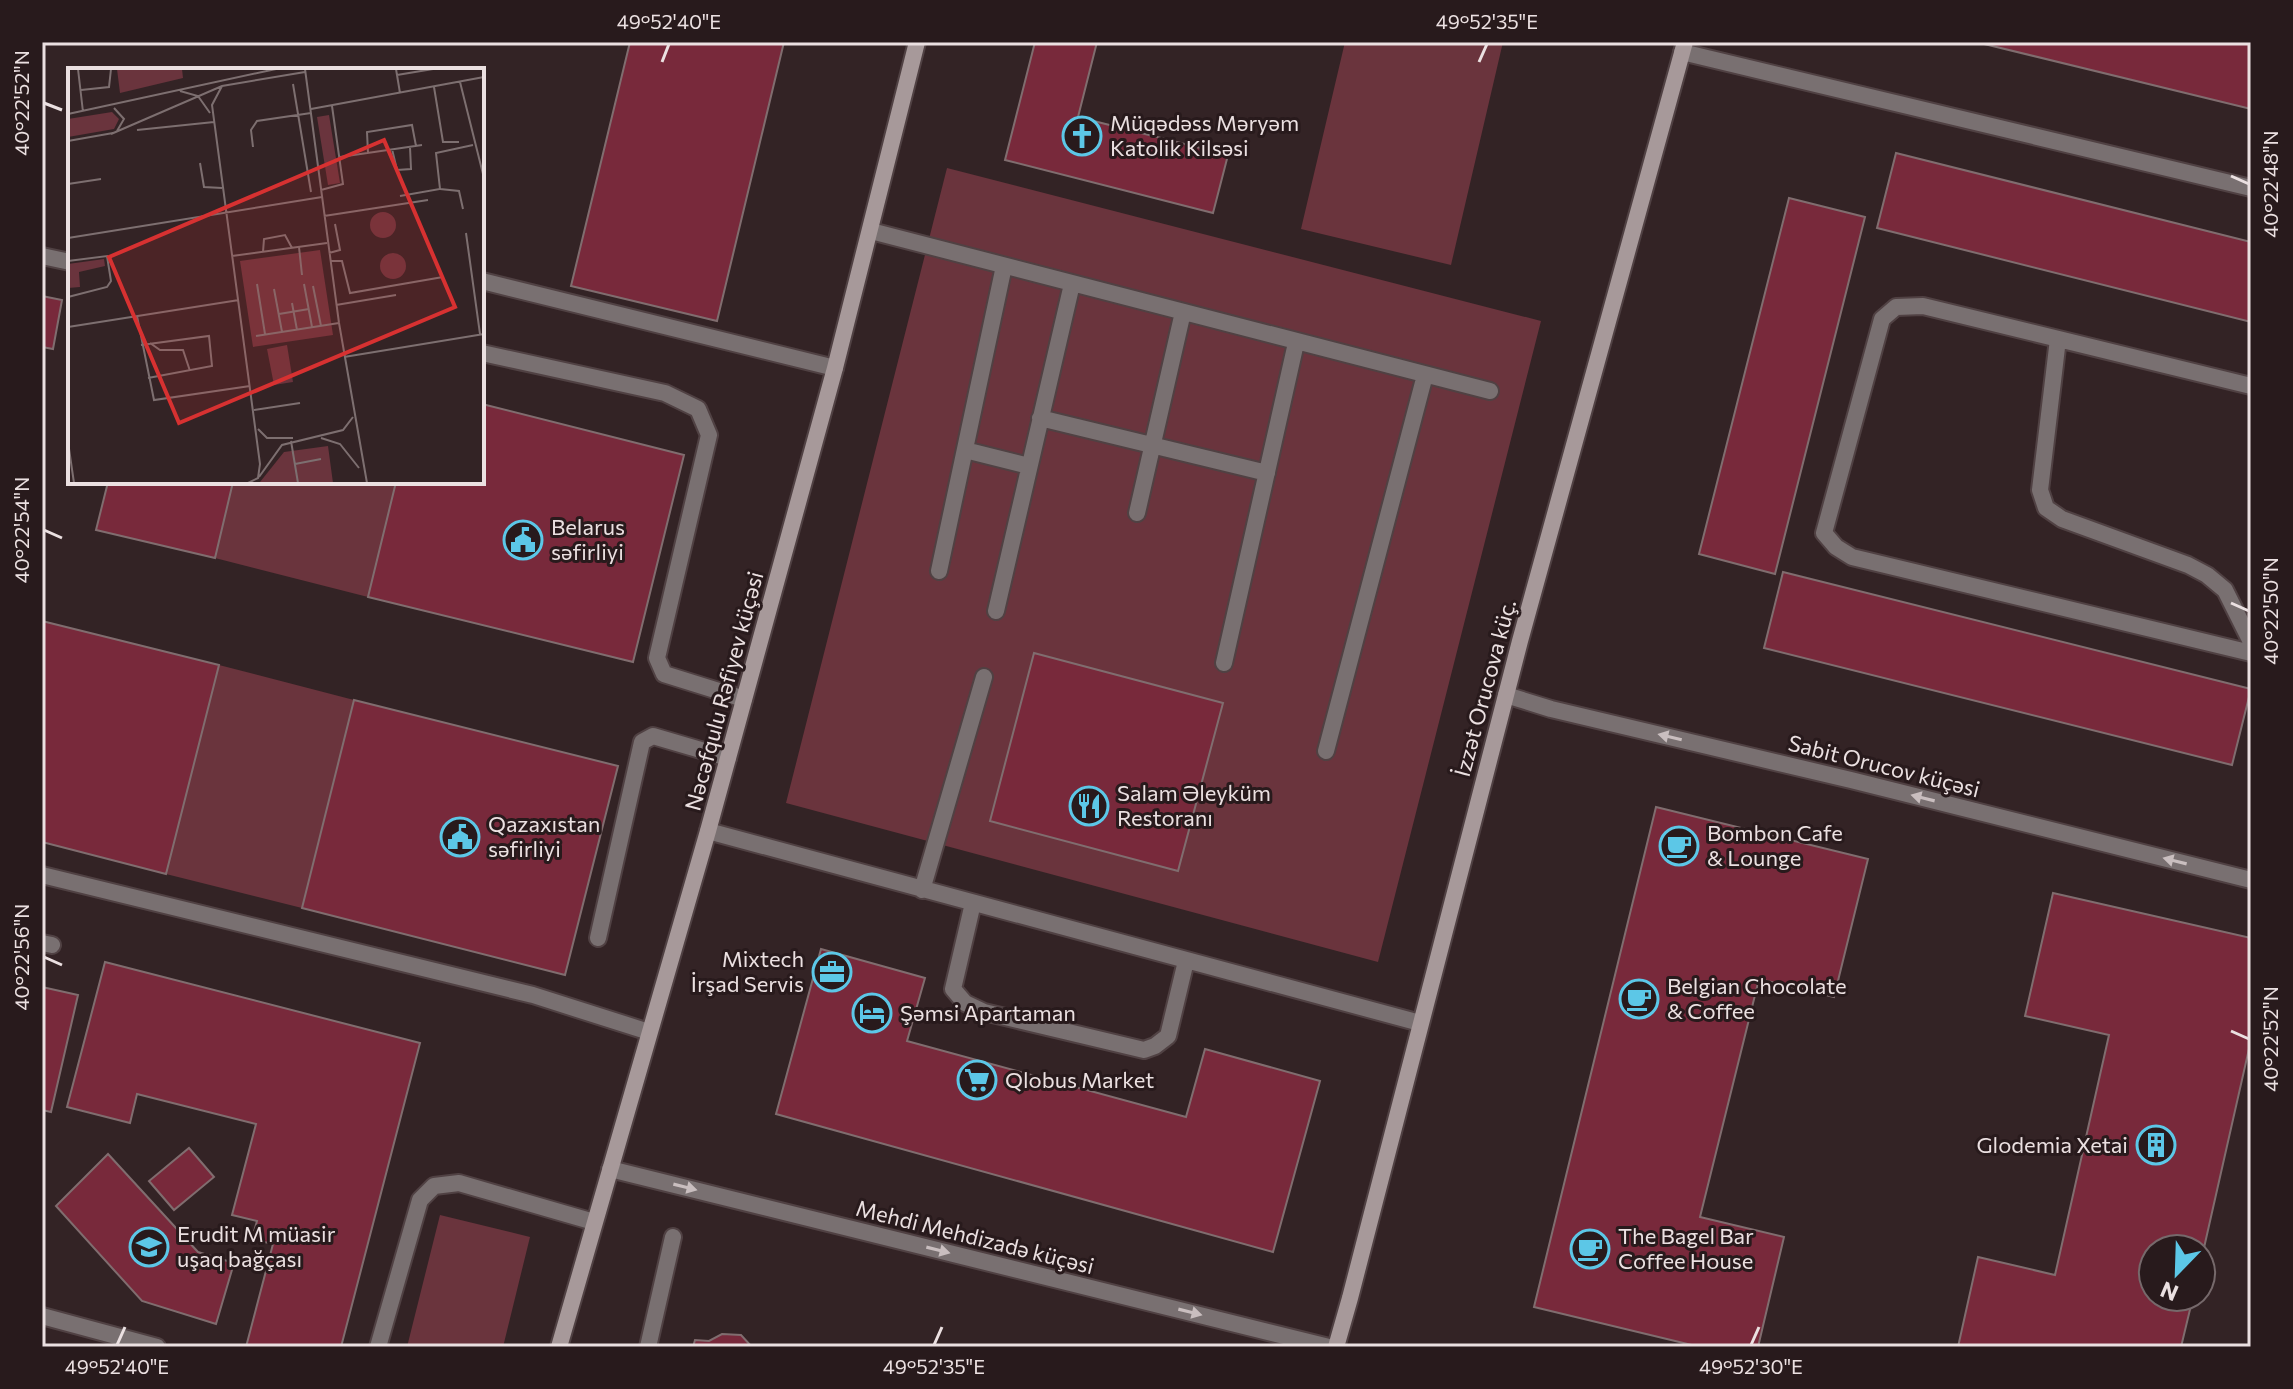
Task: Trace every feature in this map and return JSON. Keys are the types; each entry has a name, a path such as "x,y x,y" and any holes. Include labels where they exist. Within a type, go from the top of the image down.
{"main road":[{"name":"Nəcəfqulu Rəfiyev küçəsi","path":"559,1347 708,831 835,368 917,42"},
{"name":"İzzət Orucova küç.","path":"1336,1347 1506,695 1683,47"}],"street":[{"path":"1683,47 2251,188"},
{"path":"871,231 1490,391"},
{"path":"42,256 68,262"},
{"path":"939,571 1004,266"},
{"path":"484,281 835,368"},
{"path":"996,611 1072,284"},
{"path":"2251,386 1923,306 1896,307 1882,319 1824,533 1836,547 1852,557 2251,653"},
{"path":"1137,513 1183,312"},
{"path":"2058,339 2040,490 2046,508 2062,519 2188,565 2207,575 2225,590 2251,642"},
{"path":"1224,663 1296,343"},
{"path":"484,353 665,393 698,409 709,435 657,658 664,674 744,699"},
{"path":"1326,751 1425,375"},
{"path":"1040,418 1267,473"},
{"path":"965,450 1029,466"},
{"path":"922,890 984,677"},
{"name":"Sabit Orucov küçəsi","path":"1506,695 1551,709 2251,880"},
{"path":"598,938 642,742 653,736 728,758"},
{"path":"708,831 1420,1023"},
{"path":"42,875 533,995 649,1032"},
{"path":"973,903 953,989 965,1003 984,1012 1144,1050 1168,1036 1186,961"},
{"name":"Mehdi Mehdizadə küçəsi","path":"610,1169 1329,1347"},
{"path":"378,1347 420,1200 434,1186 459,1183 594,1222"},
{"path":"648,1347 673,1237"},
{"path":"42,1316 151,1346"}],"shaded area":[{"path":"1345,42 1503,42 1451,265 1301,229"},
{"path":"947,168 1541,321 1378,962 786,803"},
{"path":"233,484 396,484 368,597 215,558"},
{"path":"219,665 354,700 302,908 166,874"},
{"path":"440,1215 530,1237 503,1347 407,1347"}],"building":[{"path":"630,42 784,42 717,321 571,286"},
{"name":"Müqədəss Məryəm Katolik Kilsəsi","path":"1035,42 1097,42 1078,117 1228,155 1213,213 1005,160"},
{"path":"1976,42 2251,42 2251,109"},
{"path":"1896,153 2251,242 2251,322 1877,228"},
{"path":"1789,198 1865,217 1775,574 1699,554"},
{"path":"42,296 62,300 53,349 42,347"},
{"name":"Belarus səfirliyi","path":"484,405 684,455 633,662 368,597 396,484 484,484"},
{"path":"108,484 233,484 215,558 96,530"},
{"path":"1783,572 2251,689 2232,765 1764,648"},
{"path":"42,621 219,665 166,874 42,842"},
{"path":"1034,653 1223,703 1178,871 990,821"},
{"name":"Qazaxıstan səfirliyi","path":"354,700 618,766 565,975 302,908"},
{"path":"1656,807 1868,859 1834,997 1759,979 1700,1217 1784,1237 1758,1347 1700,1347 1534,1307"},
{"name":"Glodemia Xetai","path":"2053,893 2251,938 2251,1040 2207,1233 2137,1233 2137,1313 2189,1313 2181,1347 1958,1347 1978,1257 2055,1275 2109,1035 2025,1016"},
{"path":"821,949 925,978 907,1041 1186,1117 1205,1049 1320,1081 1273,1252 776,1114"},
{"path":"105,962 420,1043 341,1347 246,1347 273,1244 252,1239 257,1221 232,1215 256,1124 137,1094 130,1123 67,1107"},
{"path":"42,987 78,995 51,1112 42,1110"},
{"path":"189,1148 214,1177 174,1210 149,1181"},
{"path":"108,1154 198,1252 234,1263 216,1324 142,1301 56,1206"},
{"path":"722,1334 741,1335 752,1347 693,1347 695,1340 709,1341"}],"place":[{"name":"Müqədəss Məryəm Katolik Kilsəsi","path":"1082,136"},
{"name":"Belarus səfirliyi","path":"523,540"},
{"name":"Salam Əleyküm Restoranı","path":"1089,806"},
{"name":"Qazaxıstan səfirliyi","path":"460,837"},
{"name":"Bombon Cafe & Lounge","path":"1679,846"},
{"name":"Mixtech İrşad Servis","path":"832,972"},
{"name":"Belgian Chocolate & Coffee","path":"1639,999"},
{"name":"Şəmsi Apartaman","path":"872,1013"},
{"name":"Qlobus Market","path":"977,1080"},
{"name":"Glodemia Xetai","path":"2156,1145"},
{"name":"Erudit M müasir uşaq bağçası","path":"149,1247"},
{"name":"The Bagel Bar Coffee House","path":"1590,1249"}]}
